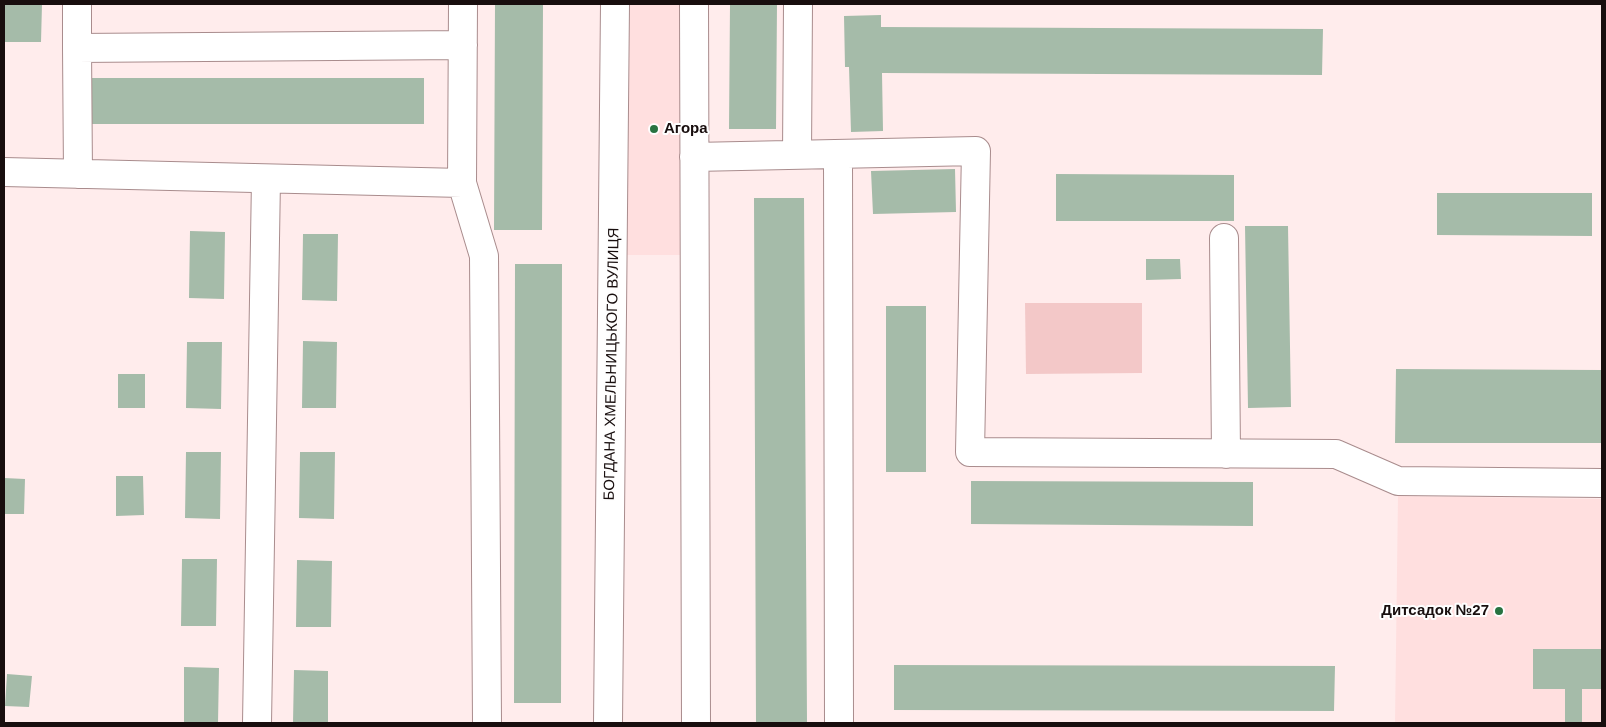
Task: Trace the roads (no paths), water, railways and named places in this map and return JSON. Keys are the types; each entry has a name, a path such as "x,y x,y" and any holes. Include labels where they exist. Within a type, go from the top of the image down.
{"street":[{"path":"77,4 78,174"},
{"path":"463,4 462,183 484,256 487,723"},
{"name":"БОГДАНА ХМЕЛЬНИЦЬКОГО ВУЛИЦЯ","path":"608,723 615,4"},
{"path":"694,4 696,723"},
{"path":"797,155 798,4"},
{"path":"77,48 463,45"},
{"path":"694,157 976,150 970,452 1336,454 1398,481 1602,483"},
{"path":"838,154 839,723"},
{"path":"4,172 462,183"},
{"path":"258,723 266,179"},
{"path":"1224,238 1226,454"}],"place":[{"name":"Агора","path":"654,129"},
{"name":"Дитсадок №27","path":"1499,611"}]}
